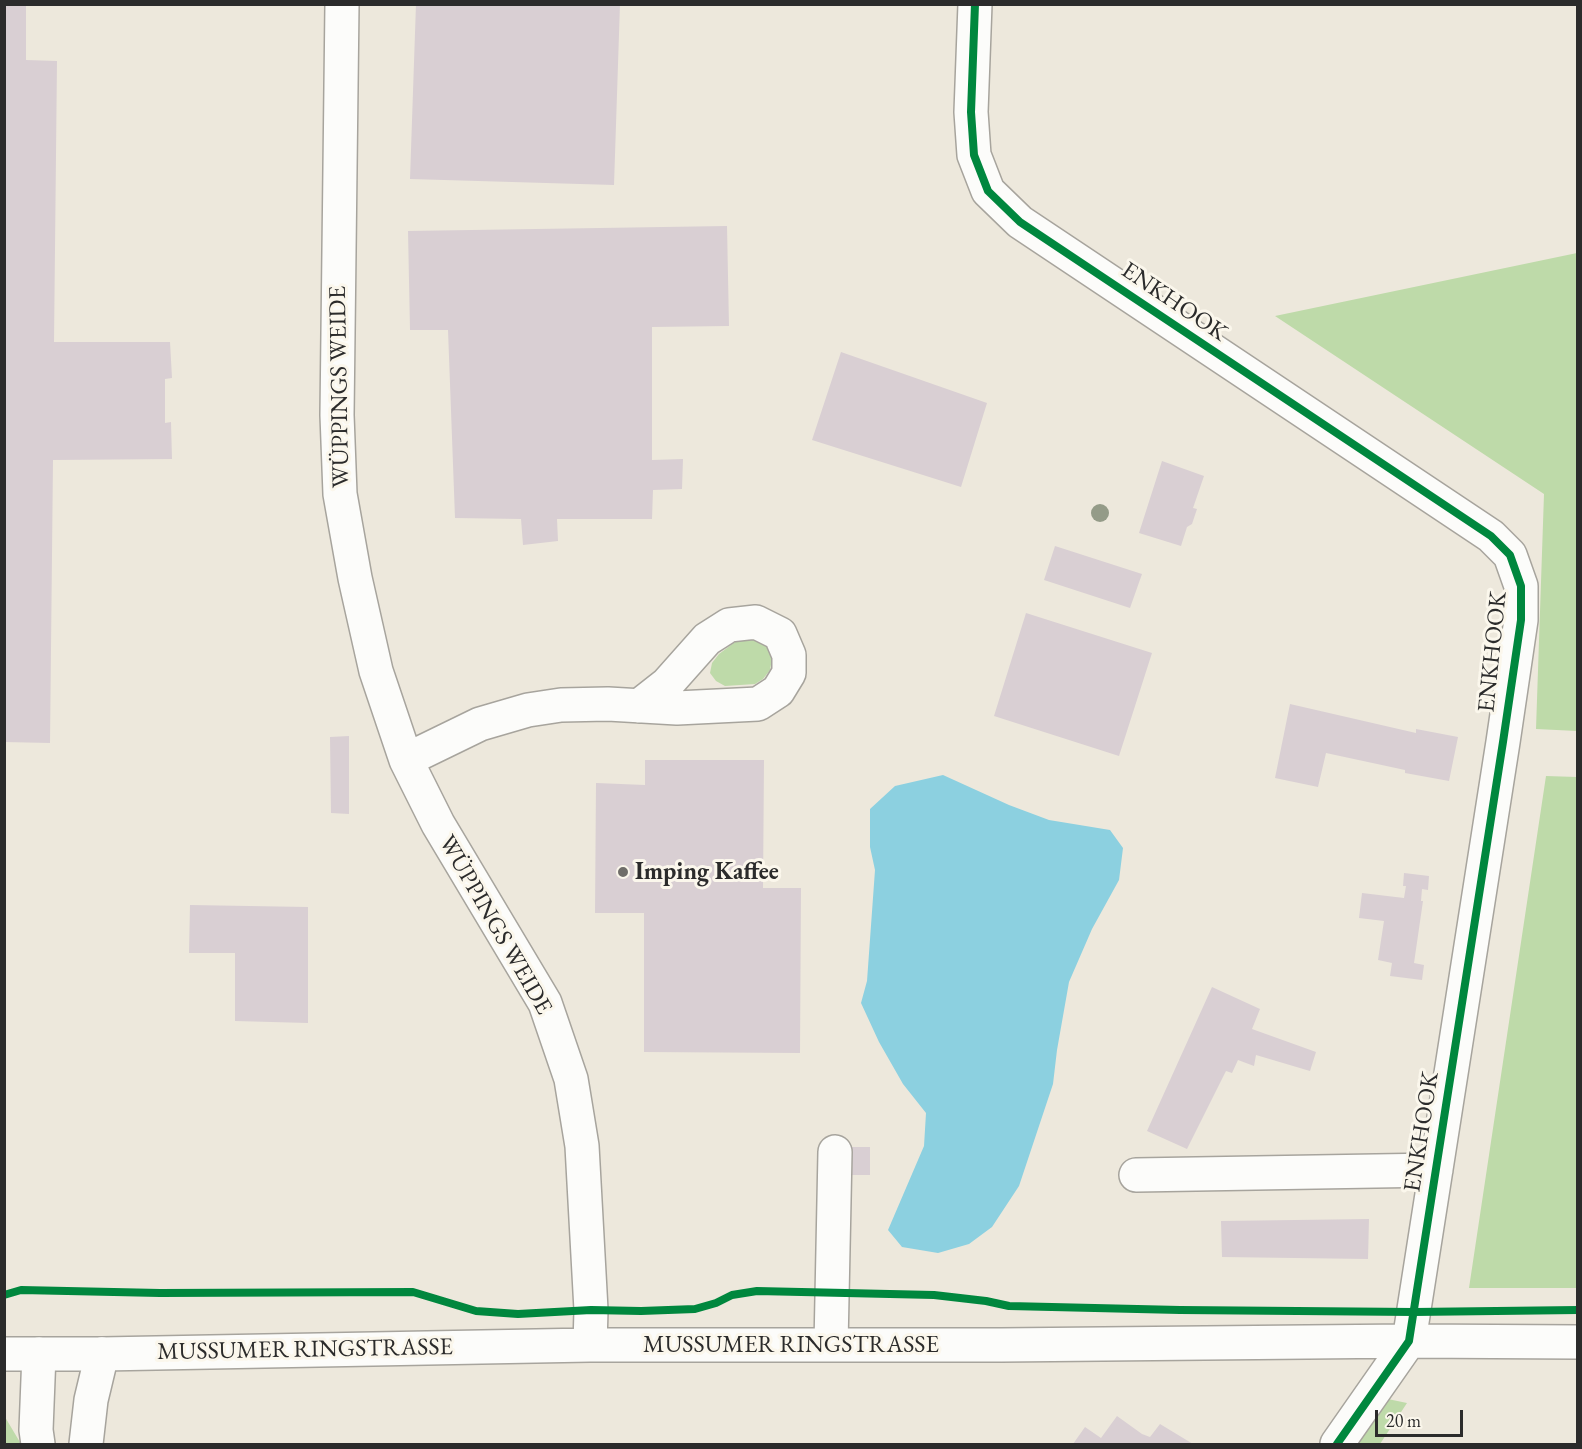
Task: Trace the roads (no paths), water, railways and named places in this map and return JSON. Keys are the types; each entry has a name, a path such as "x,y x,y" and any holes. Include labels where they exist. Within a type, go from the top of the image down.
{"main road":[{"name":"WÜPPINGS WEIDE","path":"342,4 337,415 340,494 355,578 376,671 406,760 438,824 544,1003 571,1079 582,1146 591,1310 590,1345"},
{"name":"ENKHOOK","path":"975,4 972,112 974,155 988,190 1020,222 1491,536 1510,555 1521,586 1521,620 1409,1341 1337,1444"},
{"path":"406,760 480,724 528,710 561,705 639,706"},
{"path":"831,1345 834,1152"},
{"path":"1136,1175 1436,1170"},
{"name":"MUSSUMER RINGSTRASSE","path":"4,1354 590,1345 1578,1342"},
{"path":"38,1444 36,1430 39,1354"},
{"path":"86,1444 91,1400 102,1354"}],"water":[{"path":"943,775 1009,805 1049,820 1110,830 1123,848 1119,880 1092,929 1069,982 1053,1084 1019,1186 992,1227 969,1244 938,1253 902,1247 888,1230 924,1146 926,1113 903,1084 879,1042 861,1003 867,981 875,870 870,847 870,809 895,786"}],"place":[{"name":"Imping Kaffee","path":"623,872"}]}
